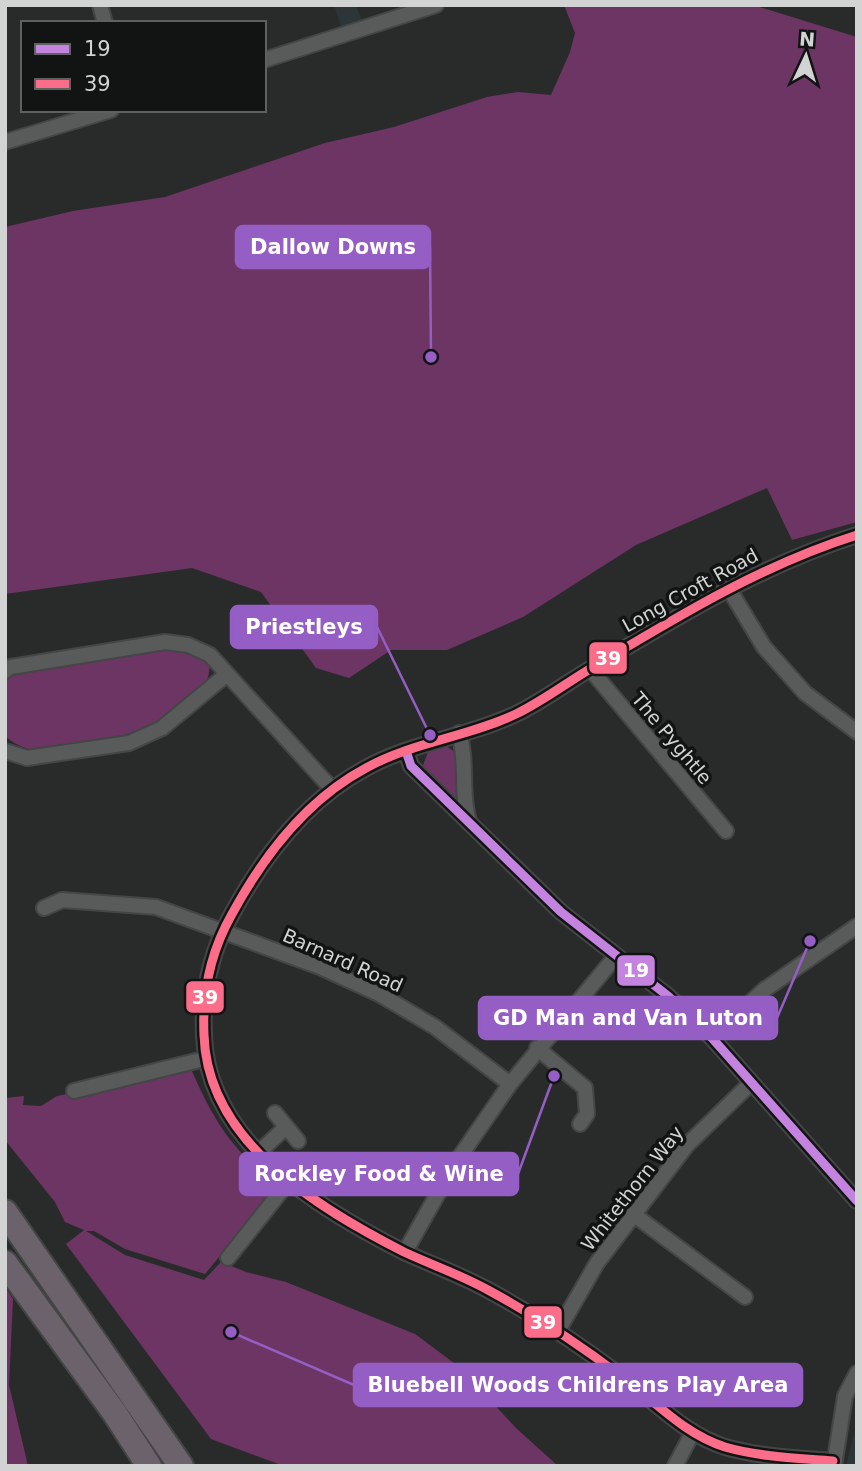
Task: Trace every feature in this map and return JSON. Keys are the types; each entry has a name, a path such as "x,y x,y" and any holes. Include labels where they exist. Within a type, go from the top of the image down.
{"highway":[{"path":"5,1212 181,1466"},
{"path":"5,1263 114,1412 149,1466"}],"street":[{"path":"266,59 436,5"},
{"path":"5,142 104,112"},
{"name":"Long Croft Road","path":"834,1464 761,1455 723,1446 693,1432 666,1415 632,1384 559,1329 483,1287 405,1252 336,1215 258,1153 229,1120 216,1095 204,1059 202,999 223,931 255,871 303,814 332,789 368,766 516,714 743,579 801,554 857,535"},
{"path":"729,589 764,647 805,693 857,732"},
{"path":"5,671 11,667 165,642 188,645 210,654 332,789"},
{"name":"The Pyghtle","path":"590,669 726,831"},
{"path":"5,751 27,758 129,743 162,728 227,674"},
{"path":"460,733 464,750 463,801 470,826"},
{"path":"406,751 411,766 561,912 668,996 712,1038 857,1202"},
{"name":"Barnard Road","path":"44,908 62,900 156,907 320,967 379,994 435,1027 510,1084"},
{"path":"712,1038 764,990 854,933"},
{"path":"405,1252 454,1164 510,1084 537,1048 616,956"},
{"path":"537,1048 585,1088 587,1114 580,1124"},
{"path":"74,1091 204,1059"},
{"name":"Whitethorn Way","path":"559,1329 597,1263 633,1214 687,1145 751,1083"},
{"path":"275,1114 284,1129 298,1141"},
{"path":"258,1153 284,1129"},
{"path":"228,1258 290,1180"},
{"path":"633,1214 745,1297"},
{"path":"834,1464 845,1396 857,1373"},
{"path":"675,1466 693,1432"}],"shaded area":[{"path":"334,5 356,5 362,21 341,27"},
{"path":"564,5 753,5 857,37 857,522 792,540 767,488 636,545 523,617 447,650 391,650 349,678 316,668 261,592 192,568 5,594 5,227 73,211 165,197 325,143 394,127 487,97 518,92 551,95 570,52 575,33"},
{"path":"152,647 182,649 209,662 206,682 191,700 168,717 138,730 76,747 29,749 5,736 7,677"},
{"path":"446,746 458,754 456,801 422,768 428,752"},
{"path":"191,1069 226,1134 277,1187 205,1274 125,1249 94,1231 86,1231 125,1255 204,1280 221,1262 246,1272 286,1282 415,1334 458,1366 517,1429 558,1466 284,1466 211,1439 66,1244 84,1230 65,1222 55,1202 5,1140 5,1098 24,1096 23,1105 41,1106 57,1096"},
{"path":"5,1287 13,1299 9,1385 28,1466 5,1466"},
{"path":"857,1422 857,1466 846,1466"}],"transit line":[{"name":"39","path":"833,1461 752,1453 725,1447 696,1434 606,1365 540,1320 478,1285 404,1252 337,1215 304,1192 273,1167 246,1139 224,1108 210,1073 204,1019 206,988 213,957 244,892 288,831 324,796 344,781 384,759 516,714 658,628 722,593 788,561 857,535"},
{"name":"19","path":"406,751 411,766 561,912 668,996 712,1038 857,1201"}],"place":[{"name":"Dallow Downs","path":"431,357"},
{"name":"Priestleys","path":"430,735"},
{"name":"GD Man and Van Luton","path":"810,941"},
{"name":"Rockley Food & Wine","path":"554,1076"},
{"name":"Bluebell Woods Childrens Play Area","path":"231,1332"}]}
